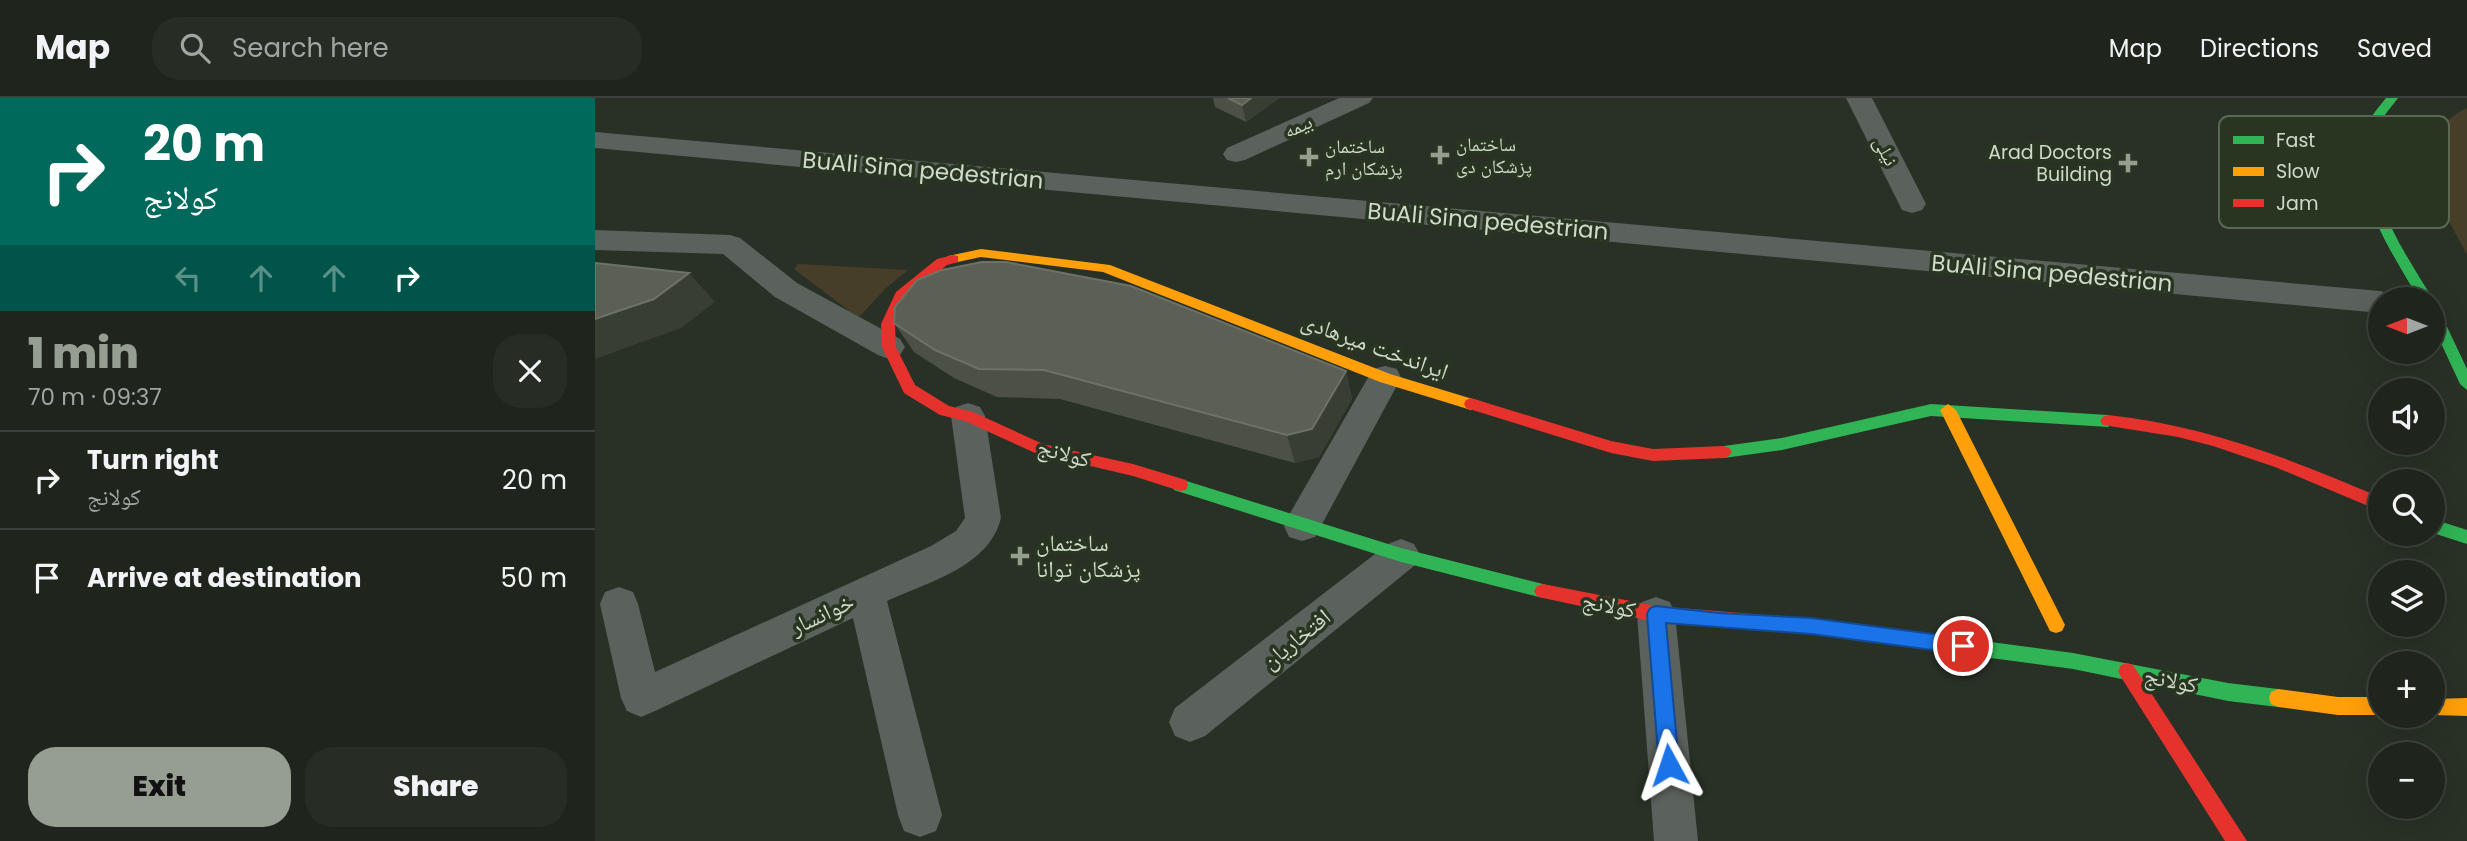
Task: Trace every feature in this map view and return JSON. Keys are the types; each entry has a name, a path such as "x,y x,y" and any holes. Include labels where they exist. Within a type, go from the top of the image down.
{"street":[{"name":"بیمه","path":"1236,153 1360,98"},
{"name":"نیلی","path":"1859,98 1912,204"},
{"path":"2377,116 2392,98"},
{"name":"BuAli Sina pedestrian","path":"595,140 2368,301"},
{"path":"2385,228 2419,287"},
{"path":"595,240 730,245 786,290 889,347"},
{"name":"ایراندخت میرهادی","path":"889,347 888,324 901,295 942,262 981,253 1105,268 1297,341 1385,379 1611,447 1653,455 1713,453 1782,444 1902,415 1948,410"},
{"path":"2445,337 2467,384"},
{"name":"کولانج","path":"889,347 909,389 945,411 968,416 1040,449 1133,470 1210,493 1302,526 1401,555 1563,596 1656,614 1719,621 1811,626 2061,659 2242,693 2338,706 2368,706"},
{"path":"1302,526 1385,379"},
{"path":"1948,410 2148,423 2266,456 2368,499"},
{"path":"1948,410 2056,625"},
{"name":"خوانسار","path":"619,604 641,698 953,552 969,543 980,531 983,517 968,416"},
{"path":"2445,530 2467,537"},
{"name":"افتخاریان","path":"1191,722 1401,555"},
{"path":"866,593 920,815"},
{"path":"1656,614 1676,841"},
{"path":"2127,671 2237,841"},
{"path":"2445,708 2467,707"}],"shaded area":[{"path":"2467,108 2467,254 2449,221 2449,120"},
{"path":"798,264 908,270 886,288 860,316 856,316 794,269"}],"building":[{"path":"1228,98 1251,98 1242,105"},
{"path":"982,262 1006,262 1131,286 1346,371 1312,429 1287,435 1044,370 979,369 935,350 894,323 895,307 917,280 942,270"},
{"path":"595,263 689,273 654,299 595,319"}],"traffic: fast":[{"path":"2378,116 2392,98"},
{"path":"2386,228 2419,287"},
{"path":"2445,337 2467,384"},
{"path":"1724,452 1782,444 1931,410 2108,421"},
{"path":"1180,485 1401,555 1543,591"},
{"path":"2445,530 2467,537"},
{"path":"1765,623 1811,626 2073,661 2228,692 2278,698"}],"traffic: slow":[{"path":"953,259 981,253 1105,268 1385,378 1471,404"},
{"path":"1948,410 2056,625"},
{"path":"2278,698 2338,706 2368,706"},
{"path":"2445,707 2467,707"}],"traffic: jam":[{"path":"953,259 942,262 901,295 888,324 889,347 909,389 945,411 968,416 1040,449 1133,470 1180,485"},
{"path":"1471,404 1611,447 1653,455 1724,452"},
{"path":"2108,421 2178,431 2247,450 2368,499"},
{"path":"1543,591 1656,614 1765,623"},
{"path":"2127,671 2237,841"}],"place":[{"name":"ساختمان پزشکان دی","path":"1440,155"},
{"name":"ساختمان پزشکان ارم","path":"1309,157"},
{"name":"Arad Doctors Building","path":"2128,163"},
{"name":"ساختمان پزشکان توانا","path":"1020,556"}],"route":[{"path":"1669,765 1656,614 1719,621 1811,626 1963,646"}]}
